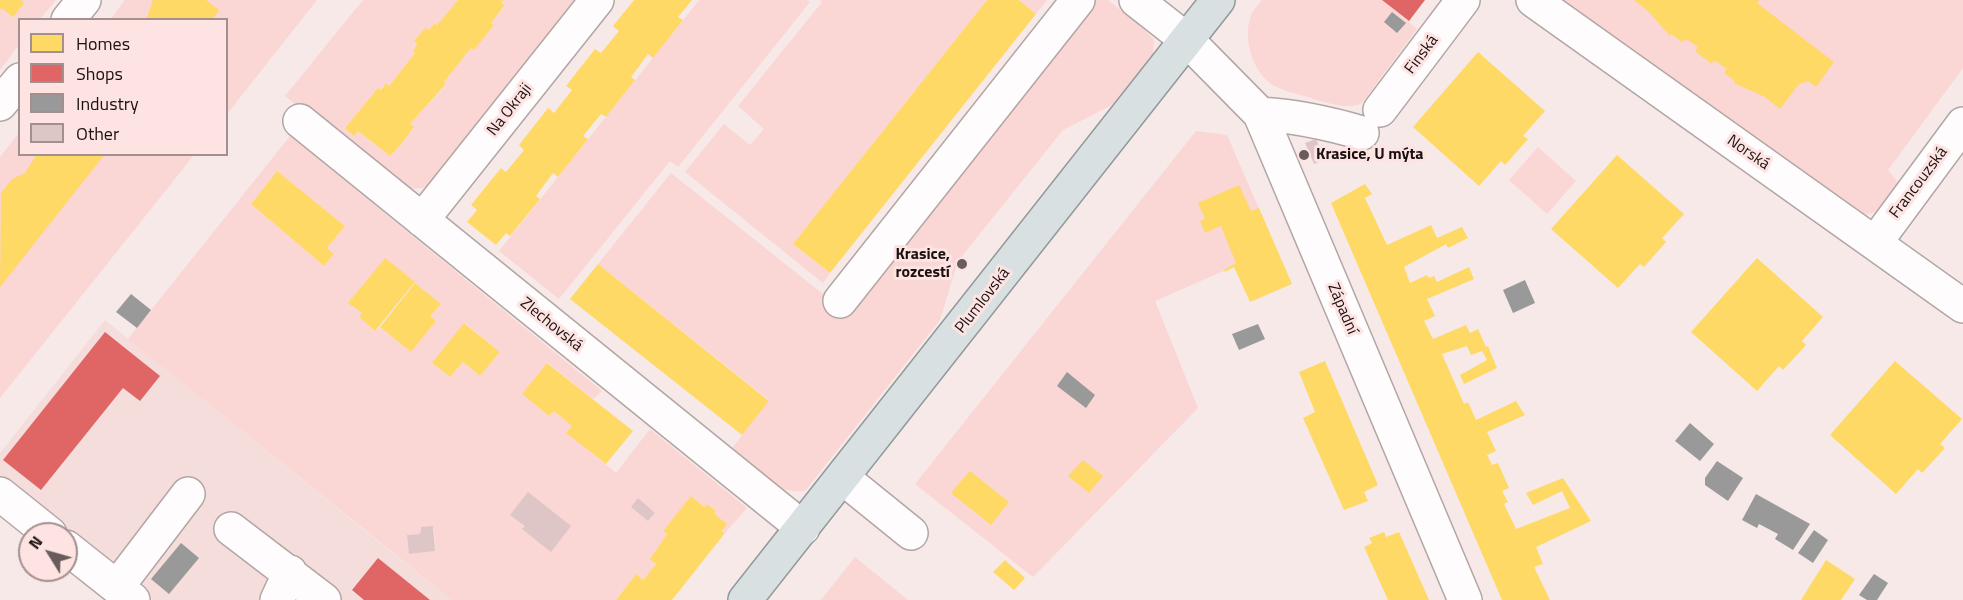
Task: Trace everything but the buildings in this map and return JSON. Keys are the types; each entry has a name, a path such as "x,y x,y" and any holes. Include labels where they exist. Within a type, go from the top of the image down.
{"main road":[{"name":"Plumlovská","path":"745,600 1218,0"}],"street":[{"path":"70,18 84,0"},
{"name":"Na Okraji","path":"422,220 597,0"},
{"path":"840,301 1078,0"},
{"name":"Západní","path":"1136,0 1187,40 1260,114 1465,600"},
{"name":"Finská","path":"1260,114 1287,115 1330,123 1371,121 1463,0"},
{"name":"Norská","path":"1533,0 1963,306"},
{"path":"0,104 18,82"},
{"name":"Zlechovská","path":"300,122 803,528"},
{"name":"Francouzská","path":"1875,243 1963,124"},
{"path":"843,478 911,533"},
{"path":"0,494 35,522"},
{"path":"78,557 125,594 188,494"},
{"path":"231,529 284,586 324,600"}],"shaded area":[{"path":"0,0 56,0 41,18 18,18 18,46 0,70"},
{"path":"125,0 317,0 228,113 228,18 112,18"},
{"path":"363,0 458,0 437,25 435,23 429,30 425,28 414,41 417,44 413,50 415,53 389,86 386,83 381,90 378,88 345,128 354,135 358,131 390,156 414,128 410,124 446,85 444,82 471,48 474,50 494,25 491,23 505,6 501,3 504,0 589,0 440,186 402,190 285,96"},
{"path":"699,0 807,0 810,2 678,167 670,161 559,299 499,251"},
{"path":"820,0 987,0 793,244 830,273 823,283 685,172 724,124 750,145 764,129 738,106 822,2"},
{"path":"1019,0 1047,0 1036,14"},
{"path":"1086,0 1108,0 1142,27 1154,40 1153,54 1112,105 1063,130 958,261 940,320 805,491 783,489 764,480 730,451 769,400 598,264 671,173 843,310"},
{"path":"1262,0 1382,0 1417,29 1361,104 1336,105 1279,88 1267,81 1261,74 1251,55 1248,35 1252,14"},
{"path":"1556,0 1963,0 1963,68 1888,170 1902,188 1884,209 1862,216"},
{"path":"1196,131 1227,135 1276,248 1155,301 1198,408 1033,577 915,484"},
{"path":"18,134 18,156 193,156 0,398 0,157"},
{"path":"290,136 602,391 593,399 548,363 522,394 549,416 554,411 572,426 567,433 616,473 650,429 747,508 725,533 714,514 716,511 707,504 704,507 691,497 663,531 667,534 651,559 656,564 643,580 636,574 616,600 452,600 128,339","holes":["277,171 345,226 327,248 334,254 324,266 251,204","385,259 441,304 430,316 436,321 411,352 380,327 375,331 359,317 362,313 349,303","465,323 500,352 480,376 463,362 450,377 432,363","638,499 655,513 649,521 631,507","434,528 435,551 409,554 407,535 420,534 420,529"]},
{"path":"1538,147 1576,181 1547,214 1509,180"},
{"path":"105,320 452,600 153,600 78,541 78,522 54,522 0,480 0,453"},
{"path":"855,557 908,600 821,600"}],"place":[{"name":"Krasice, U mýta","path":"1304,155"},
{"name":"Krasice, rozcestí","path":"962,264"}]}
